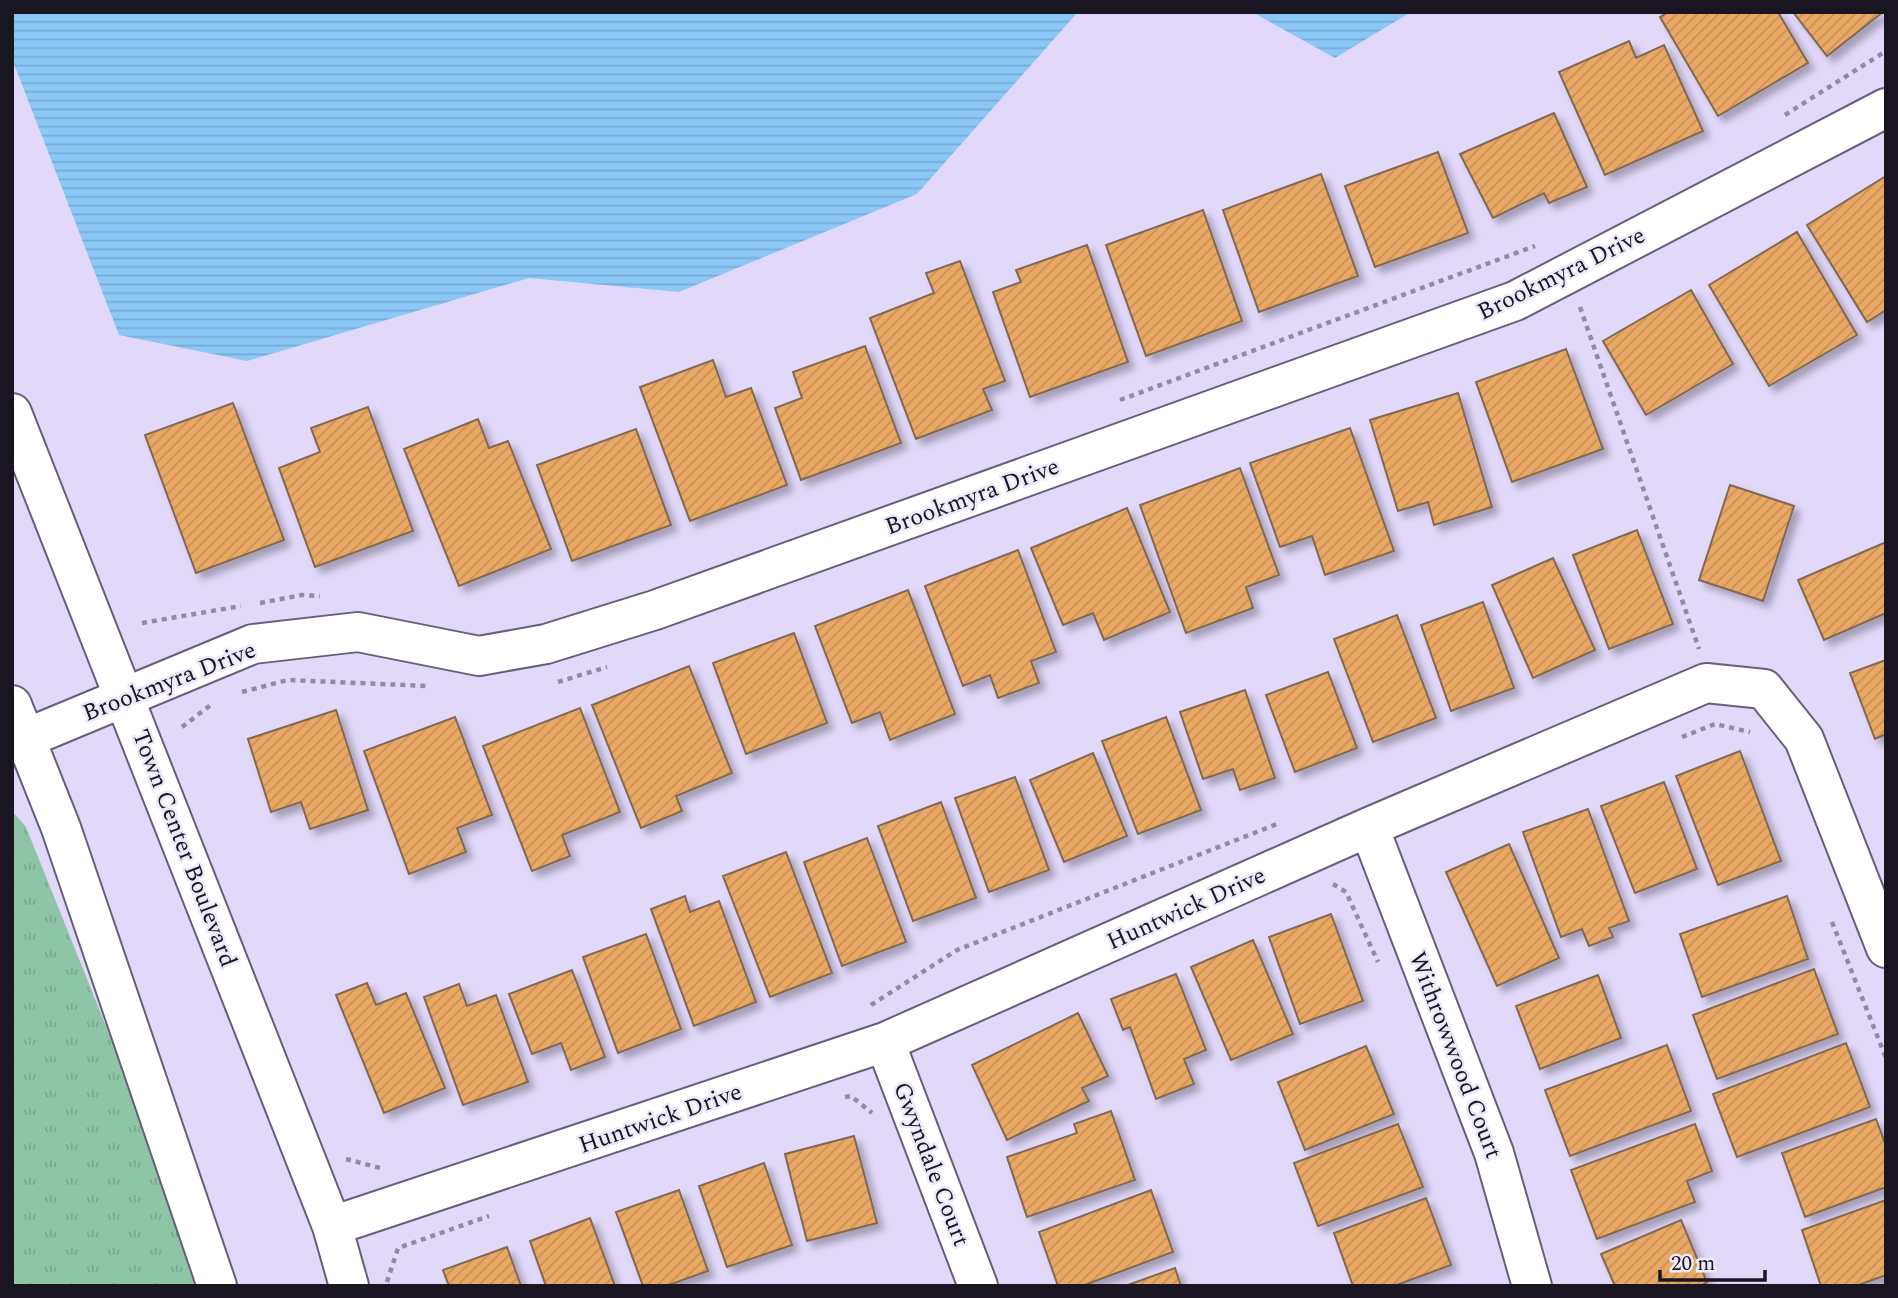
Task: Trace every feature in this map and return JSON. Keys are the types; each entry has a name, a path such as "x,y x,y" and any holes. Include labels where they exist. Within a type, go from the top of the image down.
{"street":[{"name":"Brookmyra Drive","path":"19,742 125,695 253,644 358,632 479,656 545,644 655,610 1515,301 1886,108"},
{"name":"Town Center Boulevard","path":"12,413 332,1226 349,1286"},
{"name":"Huntwick Drive","path":"332,1226 885,1042 1369,827 1706,683 1764,689 1804,739 1886,948"},
{"path":"12,705 19,742 61,828 217,1286"},
{"name":"Withrowwood Court","path":"1369,827 1494,1153 1532,1286"},
{"name":"Gwyndale Court","path":"885,1042 978,1286"}],"path":[{"path":"1116,402 1553,239 1568,273 1701,656"},
{"path":"142,624 302,595 329,596"},
{"path":"1678,739 1715,724 1749,731 1755,739"},
{"path":"869,1006 957,950 1278,824"},
{"path":"1327,881 1346,891 1383,973"},
{"path":"1831,919 1886,1058"},
{"path":"840,1097 851,1096 875,1116"},
{"path":"346,1159 395,1172"},
{"path":"385,1286 398,1248 490,1216"}],"green space":[{"path":"12,811 26,827 116,1051 196,1286 12,1286"}],"water":[{"path":"12,12 1078,12 917,194 679,292 529,278 247,361 119,335 12,59"},
{"path":"1252,12 1411,12 1335,58"}],"building":[{"path":"1668,12 1778,12 1808,63 1718,116 1660,17"},
{"path":"1793,12 1883,12 1827,56"},
{"path":"1629,41 1636,58 1664,45 1703,131 1605,175 1559,72"},
{"path":"1554,113 1587,187 1549,203 1544,193 1493,218 1460,154"},
{"path":"1438,152 1468,233 1375,267 1345,186"},
{"path":"1321,174 1358,276 1259,312 1223,210"},
{"path":"1886,176 1886,310 1867,322 1807,225"},
{"path":"1203,210 1242,321 1146,356 1106,245"},
{"path":"1797,232 1857,335 1769,386 1709,285"},
{"path":"1087,245 1128,362 1030,397 993,292 1021,282 1016,270"},
{"path":"960,261 1005,381 983,389 992,410 916,439 870,318 934,293 926,273"},
{"path":"1691,290 1733,364 1646,415 1603,341"},
{"path":"865,346 901,443 801,480 775,408 802,398 793,372"},
{"path":"1566,349 1603,449 1512,482 1476,382"},
{"path":"713,360 726,397 751,388 787,485 690,521 640,387"},
{"path":"1458,393 1492,507 1434,525 1428,502 1398,511 1370,420"},
{"path":"233,403 284,540 196,573 145,435"},
{"path":"368,407 413,531 315,567 279,468 320,452 311,428"},
{"path":"478,419 489,448 508,441 551,549 459,586 404,449"},
{"path":"1350,428 1394,551 1325,575 1312,536 1280,547 1250,463"},
{"path":"636,429 671,525 572,561 537,465"},
{"path":"1240,468 1279,575 1246,587 1253,608 1186,633 1140,505"},
{"path":"1730,485 1794,506 1763,601 1699,580"},
{"path":"1127,508 1170,612 1104,640 1093,613 1063,625 1031,548"},
{"path":"1637,530 1673,624 1609,649 1573,555"},
{"path":"1886,542 1886,613 1824,640 1798,580"},
{"path":"1018,550 1056,652 1031,661 1039,683 998,698 990,675 963,686 925,586"},
{"path":"1553,558 1595,650 1533,678 1492,585"},
{"path":"908,590 955,714 890,740 880,712 852,723 815,626"},
{"path":"1483,602 1514,688 1451,711 1421,625"},
{"path":"1397,615 1436,718 1373,742 1334,639"},
{"path":"794,633 827,723 746,754 713,663"},
{"path":"1886,660 1886,734 1875,739 1850,673"},
{"path":"689,666 732,773 676,796 682,811 641,828 592,705"},
{"path":"1328,672 1357,748 1295,772 1266,695"},
{"path":"1245,690 1275,778 1240,790 1233,769 1203,779 1180,712"},
{"path":"580,708 620,812 562,835 570,856 532,871 483,746"},
{"path":"336,710 368,810 310,829 301,802 271,812 248,739"},
{"path":"455,717 492,815 457,828 466,852 409,874 364,751"},
{"path":"1166,717 1201,810 1138,834 1102,741"},
{"path":"1740,751 1781,861 1718,885 1676,776"},
{"path":"1093,753 1127,836 1064,862 1030,780"},
{"path":"1015,777 1049,870 989,892 955,798"},
{"path":"1664,782 1697,869 1635,893 1601,806"},
{"path":"941,802 976,898 913,921 878,826"},
{"path":"1588,809 1629,921 1609,928 1613,937 1589,946 1582,929 1561,937 1523,832"},
{"path":"867,838 906,942 842,966 804,862"},
{"path":"1509,844 1559,958 1497,986 1446,872"},
{"path":"786,852 832,973 770,997 723,876"},
{"path":"685,896 690,912 719,901 756,1002 694,1026 651,909"},
{"path":"1787,896 1808,959 1702,997 1680,934"},
{"path":"1331,914 1363,1001 1300,1024 1269,937"},
{"path":"646,934 681,1029 618,1053 583,957"},
{"path":"1253,940 1293,1034 1231,1060 1191,967"},
{"path":"1814,969 1838,1034 1717,1079 1693,1015"},
{"path":"572,970 605,1057 571,1070 561,1043 532,1054 509,994"},
{"path":"1176,974 1206,1050 1184,1059 1194,1084 1156,1099 1130,1027 1123,1030 1111,999"},
{"path":"1598,975 1621,1038 1540,1069 1516,1006"},
{"path":"367,983 376,1005 406,993 445,1088 384,1113 336,995"},
{"path":"459,984 467,1006 496,995 528,1082 463,1105 424,997"},
{"path":"1078,1013 1108,1076 1082,1088 1089,1101 1007,1140 972,1065"},
{"path":"1846,1043 1870,1107 1737,1157 1713,1094"},
{"path":"1667,1045 1691,1111 1570,1156 1545,1090"},
{"path":"1366,1046 1394,1114 1305,1150 1278,1082"},
{"path":"1111,1111 1135,1180 1027,1217 1007,1157 1077,1133 1074,1124"},
{"path":"1876,1119 1886,1146 1886,1187 1805,1217 1782,1153"},
{"path":"1398,1124 1423,1187 1318,1226 1294,1163"},
{"path":"1695,1124 1712,1171 1687,1181 1695,1202 1597,1239 1571,1170"},
{"path":"854,1136 877,1223 807,1241 785,1154"},
{"path":"764,1163 792,1245 727,1267 699,1186"},
{"path":"679,1190 708,1271 666,1286 643,1286 616,1212"},
{"path":"1151,1190 1173,1252 1082,1286 1058,1286 1039,1232"},
{"path":"1426,1198 1451,1265 1394,1286 1353,1286 1334,1233"},
{"path":"1886,1200 1886,1275 1856,1286 1821,1286 1802,1230"},
{"path":"590,1218 615,1286 546,1286 530,1241"},
{"path":"1681,1220 1707,1282 1700,1286 1615,1286 1601,1254"},
{"path":"507,1247 521,1286 449,1286 443,1270"},
{"path":"1175,1268 1181,1286 1125,1286"}]}
